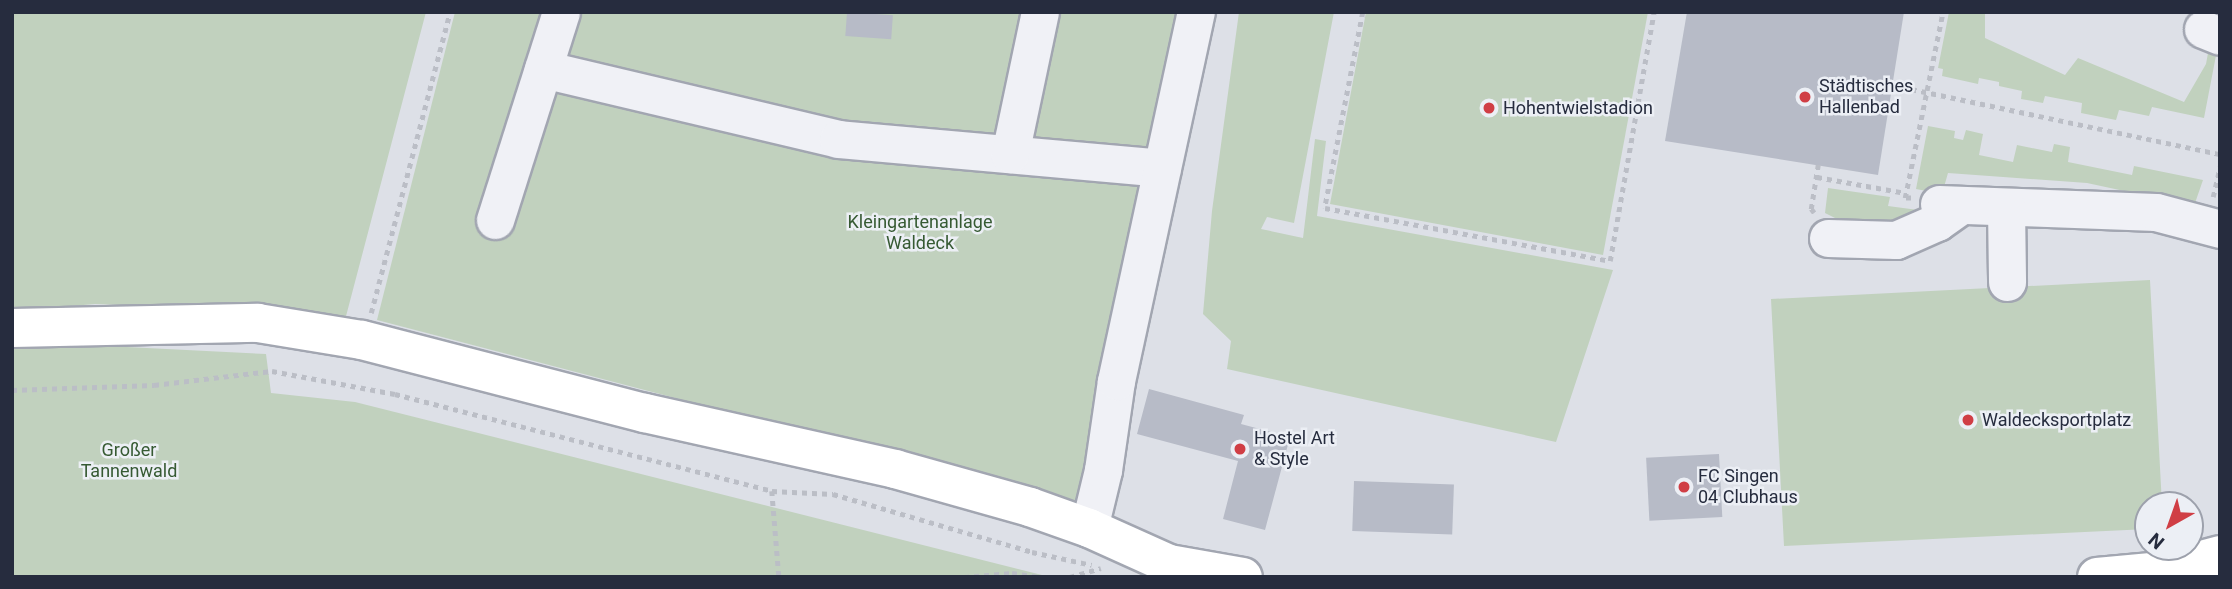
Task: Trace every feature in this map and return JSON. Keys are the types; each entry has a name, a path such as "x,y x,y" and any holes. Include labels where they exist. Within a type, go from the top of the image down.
{"main road":[{"path":"12,328 258,323 362,340 645,413 895,469 1030,507 1089,528 1169,564 1243,577"},
{"path":"2097,577 2160,570 2219,557"}],"street":[{"path":"495,220 561,12"},
{"path":"1010,154 1040,12"},
{"path":"1089,528 1102,470 1116,381 1196,12"},
{"path":"543,69 838,139 1162,168"},
{"path":"1828,237 1896,240 1937,222 1930,200 2006,207 2156,212 2220,229"},
{"path":"2006,207 2007,282"},
{"path":"2219,557 2220,543"}],"path":[{"path":"362,340 450,12"},
{"path":"1363,12 1325,208 1610,261 1654,12"},
{"path":"1818,165 1817,177 1930,200 1927,92 1943,12"},
{"path":"1892,85 2220,154"},
{"path":"12,390 154,385 272,372 395,394 772,491 834,494 1032,552 1103,568"},
{"path":"772,491 779,577"},
{"path":"964,577 1012,573 1040,577"}],"green space":[{"path":"12,12 426,12 345,320 284,311 95,304 12,311"},
{"name":"Kleingartenanlage Waldeck","path":"455,12 1196,12 1081,504 377,320"},
{"path":"1239,12 1334,12 1294,223 1267,217 1261,229 1303,238 1315,139 1326,141 1317,216 1613,270 1556,442 1227,369 1231,341 1203,314 1212,211"},
{"name":"Hohentwielstadion","path":"1366,12 1648,12 1603,255 1330,204"},
{"path":"1949,12 1985,13 1985,38 2065,75 2078,58 2184,102 2206,64 2210,42 2218,45 2204,118 2152,107 2149,116 2119,110 2116,120 2081,113 2082,103 2045,96 2043,103 2021,99 2022,91 1999,86 1999,82 1979,78 1978,84 1942,76 1943,69 1938,68"},
{"path":"1928,126 1955,131 1954,138 1963,140 1966,130 1983,134 1979,155 2013,162 2017,145 2052,152 2054,144 2070,147 2068,162 2132,175 2134,166 2203,180 2194,206 2087,183 1948,173 1942,194 1916,189"},
{"path":"1828,188 1890,197 1888,206 1933,212 1900,229 1837,219 1825,213"},
{"name":"Waldecksportplatz","path":"2150,280 2161,491 2134,491 2134,530 1784,546 1771,299"},
{"name":"Großer Tannenwald","path":"87,345 266,354 271,393 355,402 1050,577 12,577 12,348"}],"building":[{"path":"847,12 893,15 891,39 845,36"},
{"name":"Städtisches Hallenbad","path":"1687,12 1904,12 1878,175 1665,141"},
{"name":"Hostel Art & Style","path":"1149,389 1244,415 1241,424 1290,437 1265,530 1223,519 1238,461 1137,434"},
{"name":"FC Singen 04 Clubhaus","path":"1719,454 1722,517 1649,521 1646,458"},
{"path":"1354,481 1454,484 1452,534 1352,531"}],"place":[{"name":"Städtisches Hallenbad","path":"1805,97"},
{"name":"Hohentwielstadion","path":"1489,108"},
{"name":"Waldecksportplatz","path":"1968,420"},
{"name":"Hostel Art & Style","path":"1240,449"},
{"name":"FC Singen 04 Clubhaus","path":"1684,487"}]}
